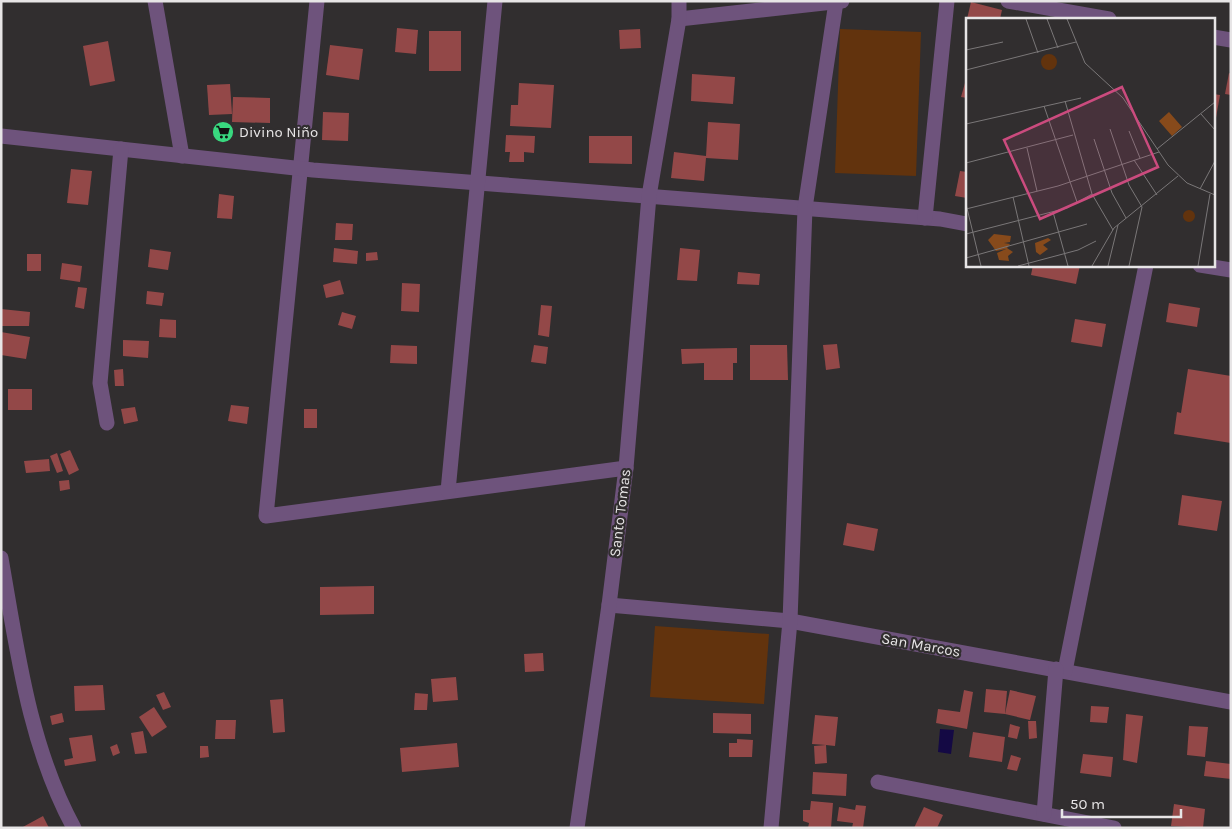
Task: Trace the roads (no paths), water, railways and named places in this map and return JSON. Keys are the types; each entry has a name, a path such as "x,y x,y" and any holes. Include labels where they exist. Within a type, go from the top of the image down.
{"street":[{"path":"155,1 182,156"},
{"path":"317,1 266,516 626,468"},
{"path":"448,492 495,1"},
{"name":"Santo Tomas","path":"577,828 609,605 626,468 649,196 679,19 679,1"},
{"path":"925,218 947,1"},
{"path":"1008,1 1089,8 1107,18"},
{"path":"679,19 839,2 805,208 790,621 771,828"},
{"path":"1214,37 1231,40"},
{"path":"1,136 300,169 805,208 925,218 966,224"},
{"path":"107,422 100,384 121,149"},
{"path":"1044,814 1061,670 1146,266"},
{"path":"1206,266 1231,270"},
{"path":"1,558 36,731 54,787 74,828"},
{"name":"San Marcos","path":"609,605 790,621 1231,702"},
{"path":"878,782 1114,828"}],"place":[{"name":"Divino Niño","path":"223,132"}]}
